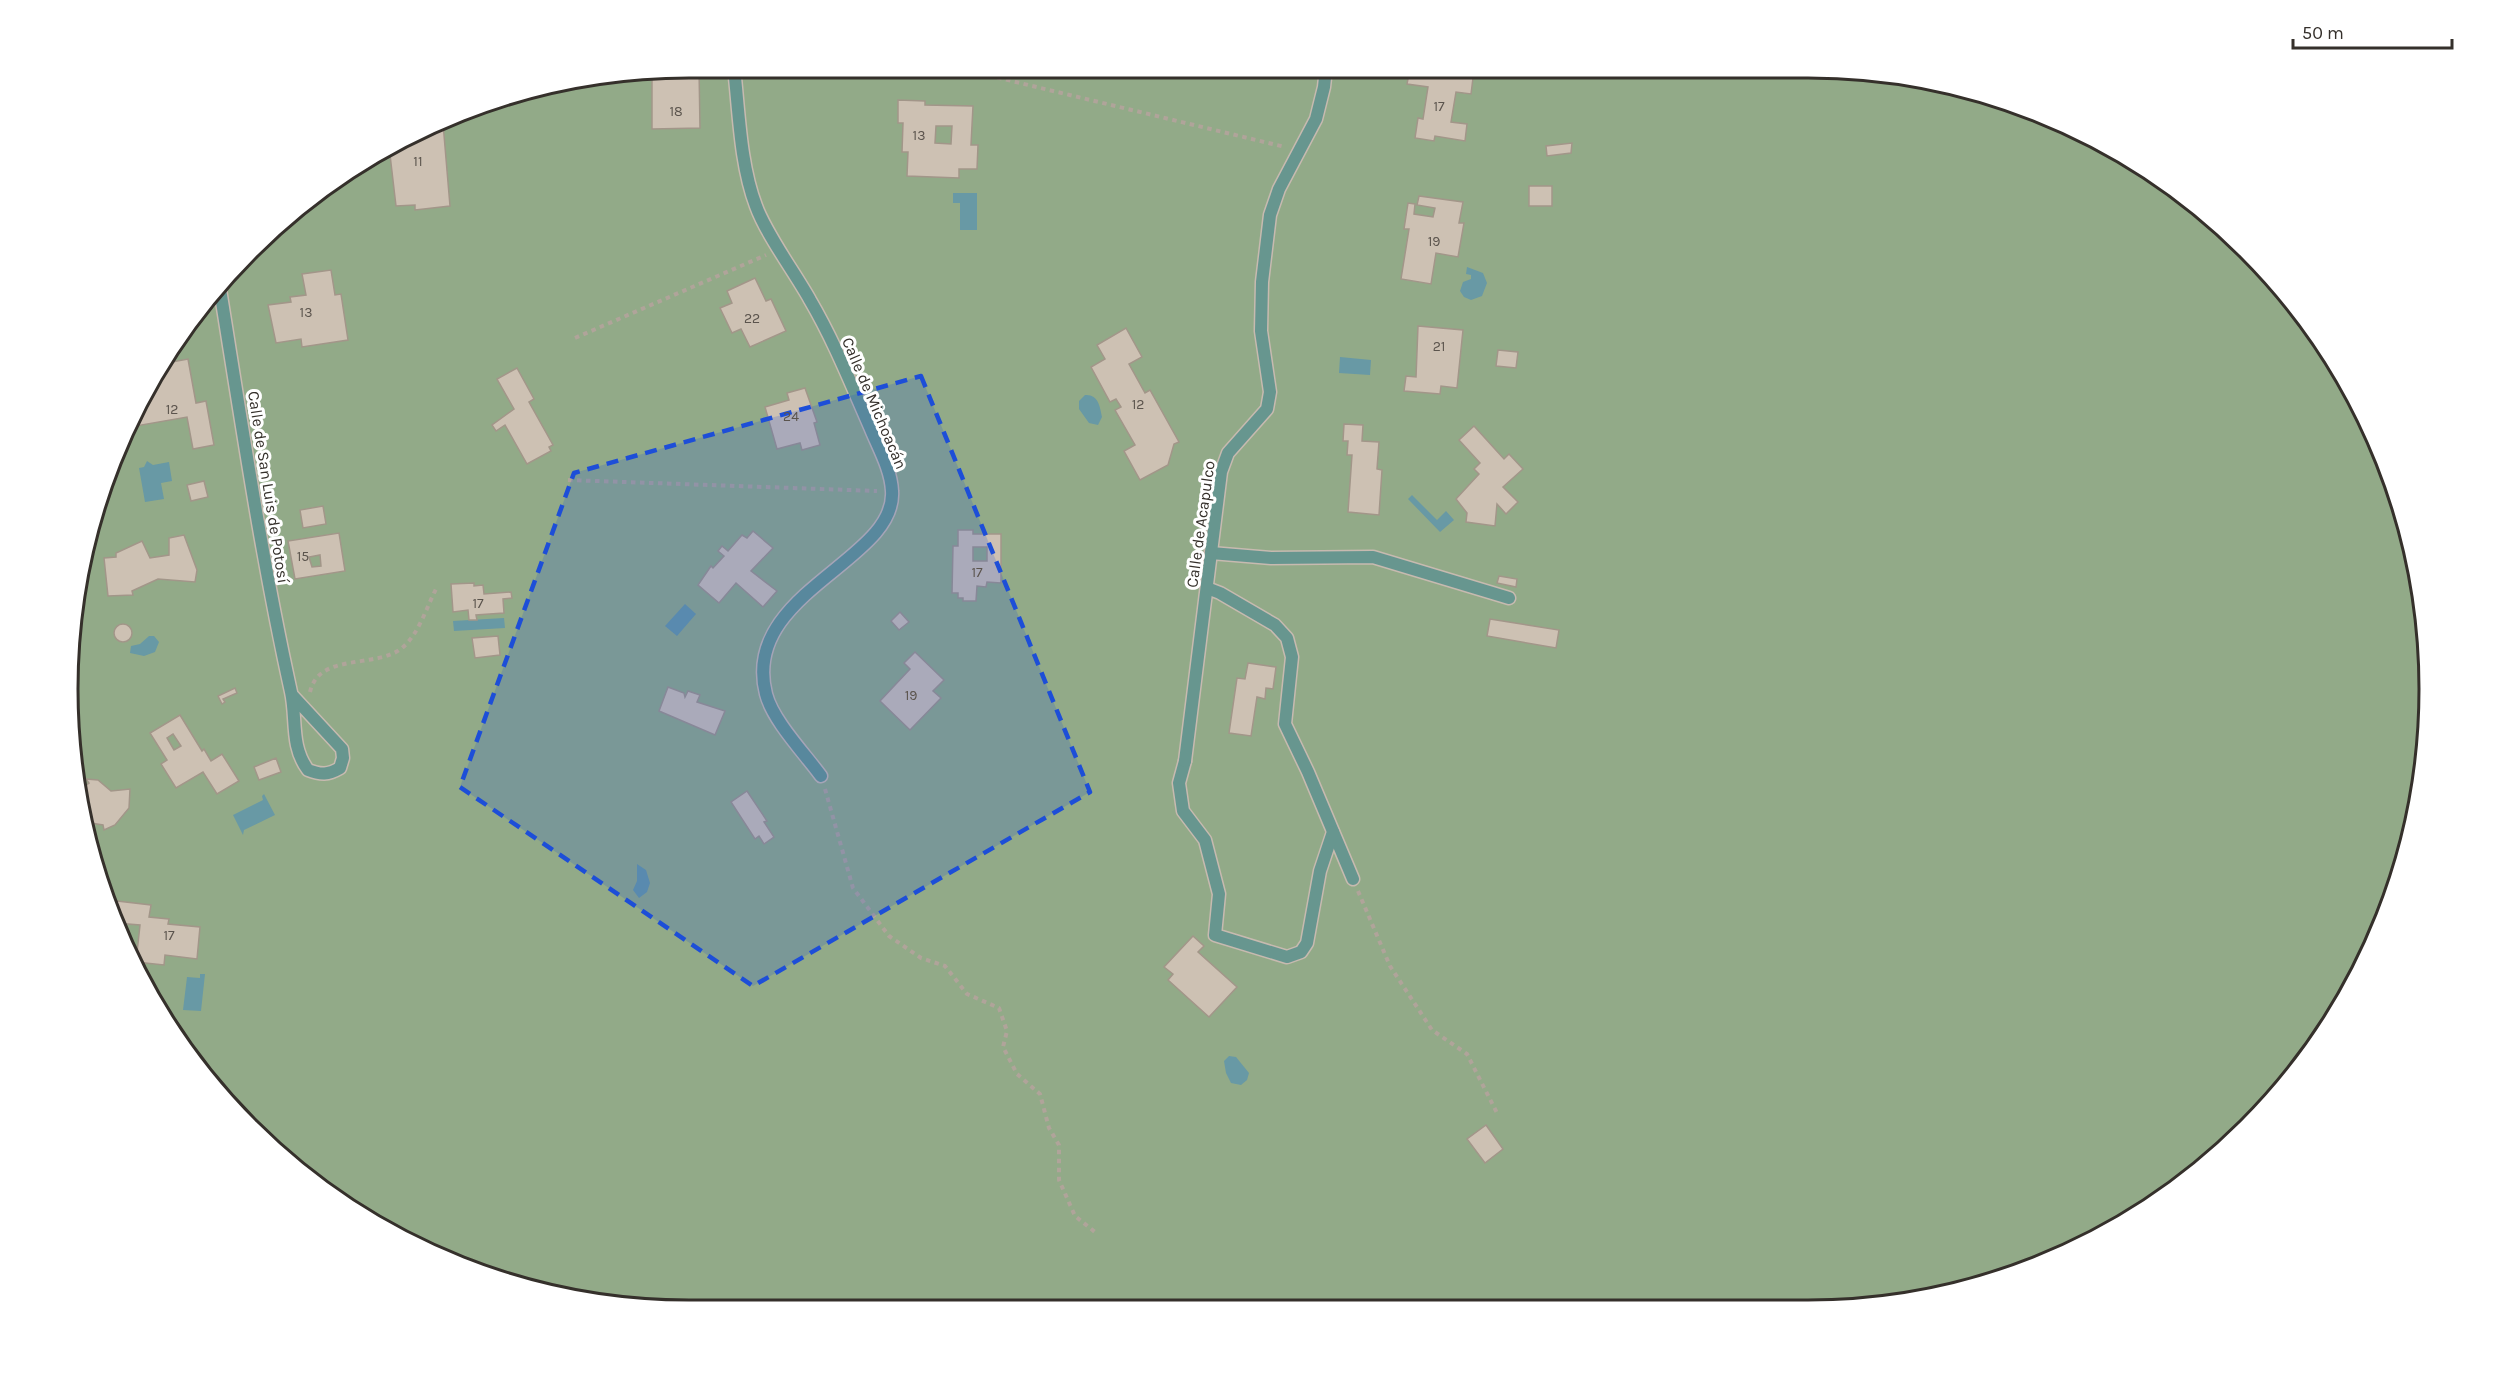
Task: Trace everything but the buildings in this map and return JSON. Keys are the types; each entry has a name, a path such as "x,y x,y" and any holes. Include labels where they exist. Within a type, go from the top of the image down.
{"street":[{"name":"Calle de Michoacán","path":"735,78 756,207 833,342 887,468 892,491 890,512 876,531 784,615 771,634 764,654 763,674 766,696 774,713 821,776"},
{"name":"Calle de Acapulco","path":"1325,78 1316,119 1279,189 1269,226 1262,282 1261,331 1270,392 1267,409 1228,453 1221,472 1185,761 1179,783 1183,811 1205,840 1219,894 1215,934 1287,957 1301,952 1307,943 1320,872 1333,832"},
{"name":"Calle de San Luis de Potosí","path":"221,296 271,600 292,695 296,747 301,761 308,770 319,774 330,773 340,768 343,758 342,749 292,695"},
{"path":"1211,553 1270,558 1373,557 1509,598"},
{"path":"1207,588 1220,592 1275,625 1287,638 1292,657 1284,724 1353,879"}],"path":[{"path":"999,78 1300,150"},
{"path":"575,338 780,248"},
{"path":"568,480 892,491"},
{"path":"305,710 311,685 319,674 335,666 382,658 400,650 411,639 437,587"},
{"path":"821,776 853,888 889,936 921,958 945,966 968,994 999,1008 1007,1031 1004,1047 1017,1074 1040,1094 1049,1128 1059,1145 1059,1180 1075,1216 1095,1233"},
{"path":"1353,879 1390,966 1432,1030 1467,1054 1497,1113"}],"highlighted area":[{"path":"921,376 1090,792 753,986 460,787 574,473"}],"green space":[{"path":"649,79 1848,79 1888,83 1966,99 2004,110 2078,141 2114,160 2180,204 2240,257 2267,286 2293,317 2337,384 2356,419 2387,493 2398,531 2414,609 2418,649 2418,729 2414,769 2398,847 2387,885 2356,959 2316,1028 2293,1061 2240,1121 2180,1174 2114,1218 2042,1253 2004,1268 1966,1279 1888,1295 1808,1300 649,1299 609,1295 531,1279 493,1268 419,1237 383,1218 317,1174 257,1121 204,1061 160,994 141,959 110,885 99,847 83,769 79,729 79,649 90,570 110,493 141,419 160,383 204,317 257,257 286,230 317,204 383,160 455,125 493,110 531,99 609,83"}],"water":[{"path":"953,193 977,193 977,230 960,230 960,203 953,203"},
{"path":"1467,267 1483,273 1487,283 1482,296 1471,300 1464,297 1460,291 1463,282 1471,279 1471,275 1466,274"},
{"path":"1340,357 1371,360 1370,375 1339,373"},
{"path":"1085,395 1093,396 1099,405 1102,417 1098,425 1089,423 1079,409 1079,401"},
{"path":"147,461 153,465 169,462 172,481 161,483 164,499 145,502 139,468 144,467"},
{"path":"1412,495 1437,520 1446,511 1454,520 1440,532 1408,499"},
{"path":"685,604 696,614 677,636 665,626"},
{"path":"504,618 505,628 454,631 453,621"},
{"path":"149,636 154,636 159,642 155,652 144,656 130,653 131,646 140,644"},
{"path":"264,794 275,815 244,830 243,835 233,815 263,800"},
{"path":"637,864 646,870 650,883 647,892 639,898 633,890 637,881"},
{"path":"200,974 205,974 201,1011 183,1010 187,977 200,978"},
{"path":"1229,1056 1236,1057 1249,1073 1247,1080 1241,1085 1231,1083 1226,1073 1224,1061"}]}
